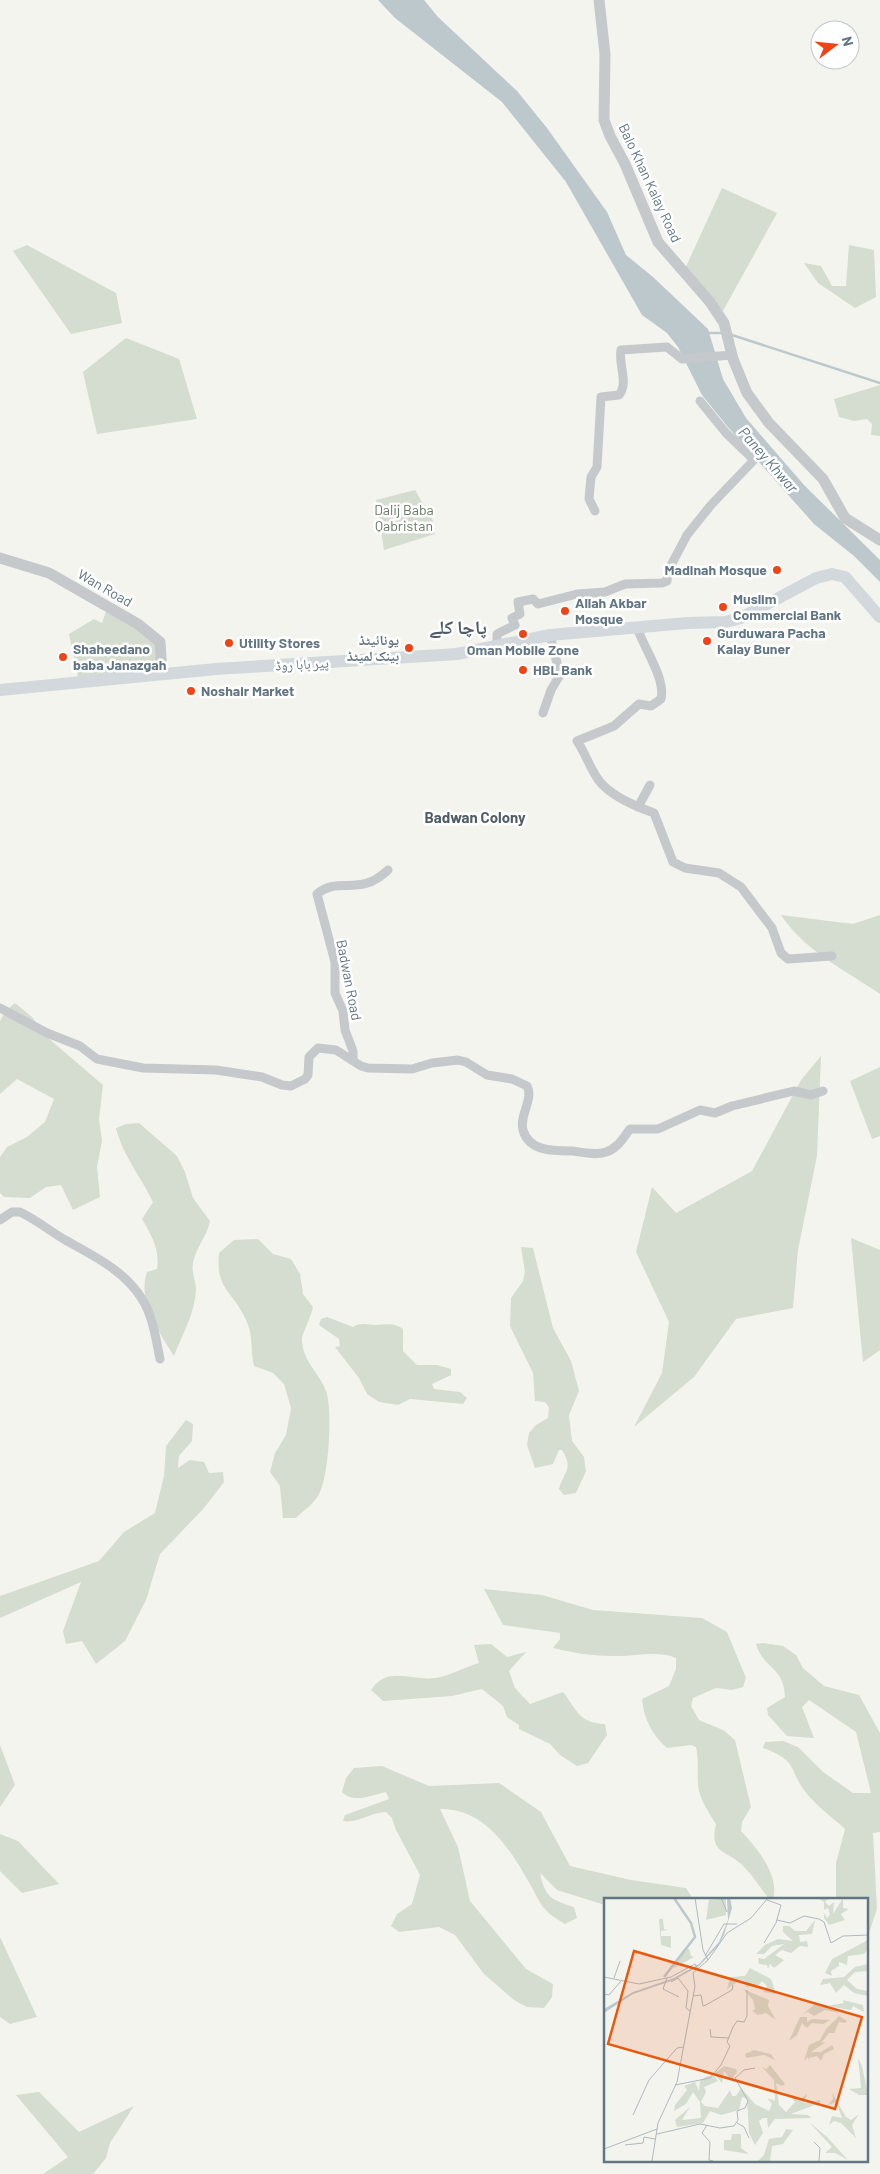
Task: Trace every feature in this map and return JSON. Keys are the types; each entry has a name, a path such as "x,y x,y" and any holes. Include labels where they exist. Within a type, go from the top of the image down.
{"main road":[{"name":"پیر بابا روڈ","path":"0,690 162,674 457,654 550,635 637,627 725,622 742,618 816,578 832,574 845,578 878,613"}],"street":[{"name":"Balo Khan Kalay Road","path":"599,0 605,54 604,113 606,129 625,164 658,242 710,302 724,323 732,355 747,393 769,423 823,479 846,518 880,540"},
{"path":"595,511 589,499 591,477 597,467 601,397 619,396 622,392 624,381 621,350 668,347 682,359 732,355"},
{"path":"497,646 497,634 500,630 515,625 512,618 520,614 518,602 533,599 538,604 577,594 605,592 625,584 662,583 667,581 668,571 688,535 711,505 754,460 726,433 700,400"},
{"name":"Wan Road","path":"0,558 49,573 138,624 160,642 162,674"},
{"path":"637,627 641,640 649,651 661,690 661,699 651,706 639,704 614,726 577,741 601,783 638,807 654,814 658,820 666,847 673,862 685,868 719,873 741,887 772,928 781,953 788,959 832,956"},
{"path":"543,713 551,690 560,675 550,635"},
{"path":"638,807 650,785"},
{"name":"Badwan Road","path":"353,1060 352,1048 345,1030 343,1011 335,993 335,962 316,894 329,887 367,884 378,880 388,870"},
{"path":"0,1008 47,1033 80,1046 97,1059 143,1068 216,1070 262,1077 282,1085 291,1086 305,1079 308,1075 309,1057 318,1048 336,1050 368,1068 398,1070 412,1069 447,1061 466,1062 486,1075 512,1080 527,1086 529,1096 522,1119 523,1131 536,1146 545,1150 597,1154 616,1148 630,1128 658,1129 700,1110 715,1113 732,1106 794,1090 811,1095 823,1090"},
{"path":"0,1220 12,1212 20,1212 88,1251 116,1270 142,1299 152,1326 160,1359"}],"green space":[{"path":"722,188 777,213 723,311 684,271"},
{"path":"27,245 116,293 122,323 71,334 13,251"},
{"path":"849,245 874,250 876,297 855,308 818,283 804,263 821,266 832,286 846,286"},
{"path":"126,338 179,359 197,419 97,434 83,372"},
{"path":"880,385 880,436 871,435 872,424 867,419 854,421 839,417 834,399"},
{"name":"Dalij Baba Qabristan","path":"415,490 431,512 435,534 384,550 376,500"},
{"path":"107,609 153,635 162,674 79,682 69,634 94,619 102,623"},
{"path":"781,915 853,924 880,915 880,994 826,959 802,939"},
{"path":"15,1003 32,1017 48,1038 103,1085 99,1119 102,1141 97,1167 100,1197 73,1210 61,1185 46,1187 30,1198 4,1197 0,1193 0,1157 7,1147 27,1137 45,1122 54,1099 17,1079 0,1094 0,1021 5,1012"},
{"path":"821,1056 817,1156 798,1250 793,1308 736,1319 694,1377 634,1427 662,1373 669,1322 636,1252 652,1187 676,1213 752,1171 801,1080"},
{"path":"880,1067 880,1136 872,1139 850,1081"},
{"path":"139,1123 177,1156 185,1172 193,1198 210,1221 193,1263 196,1290 193,1307 174,1356 156,1327 147,1305 145,1294 147,1272 157,1269 158,1262 154,1243 142,1219 153,1202 127,1156 116,1128 126,1124"},
{"path":"851,1238 880,1250 880,1350 863,1362"},
{"path":"258,1239 273,1254 291,1259 300,1274 303,1294 313,1307 302,1337 303,1347 308,1360 323,1384 328,1400 329,1444 322,1487 311,1505 296,1518 283,1518 280,1486 270,1472 275,1453 286,1435 291,1408 284,1384 273,1373 254,1366 248,1326 241,1311 226,1290 220,1275 219,1253 234,1240"},
{"path":"521,1247 533,1248 553,1328 571,1361 579,1391 569,1415 572,1441 584,1457 586,1471 576,1493 564,1495 559,1489 568,1466 566,1456 562,1450 559,1450 553,1464 535,1468 527,1445 529,1433 536,1425 548,1418 549,1407 545,1402 535,1401 533,1373 510,1326 511,1298 523,1281 525,1272"},
{"path":"327,1317 353,1327 361,1324 390,1324 403,1329 403,1351 417,1365 437,1365 451,1369 451,1375 432,1384 434,1389 460,1392 467,1398 463,1404 410,1399 398,1405 379,1402 367,1394 359,1378 335,1347 340,1346 339,1339 319,1325 321,1319"},
{"path":"186,1420 193,1424 192,1441 179,1456 178,1468 190,1460 204,1462 209,1473 223,1472 224,1482 204,1508 160,1554 146,1600 125,1641 96,1664 82,1641 66,1644 63,1631 81,1582 0,1618 0,1596 99,1561 124,1532 155,1513 164,1476 166,1446"},
{"path":"484,1589 542,1595 593,1610 702,1618 727,1632 746,1678 743,1687 732,1690 716,1688 693,1698 691,1706 699,1720 723,1730 735,1740 751,1807 742,1822 741,1831 760,1853 770,1871 773,1880 773,1898 768,1898 739,1862 722,1851 715,1842 716,1824 700,1795 696,1747 691,1745 667,1748 657,1738 647,1720 642,1699 669,1686 676,1669 676,1658 661,1654 622,1656 576,1653 553,1648 560,1639 560,1633 503,1625"},
{"path":"763,1643 783,1646 796,1655 803,1668 824,1686 859,1695 880,1733 880,1832 873,1833 877,1909 868,1936 868,1898 836,1898 836,1863 845,1829 807,1794 792,1767 783,1757 763,1748 765,1742 783,1741 798,1747 823,1772 853,1793 871,1793 856,1732 809,1700 802,1707 814,1738 787,1736 768,1715 767,1708 785,1697 784,1687 781,1679 764,1659 756,1644"},
{"path":"491,1644 507,1657 526,1652 509,1671 515,1688 530,1704 563,1692 584,1718 596,1723 605,1724 607,1735 588,1763 577,1766 560,1755 550,1744 519,1729 519,1725 507,1717 503,1706 482,1689 452,1696 383,1701 371,1690 377,1682 392,1676 435,1678 479,1663 474,1645"},
{"path":"0,1745 15,1785 0,1807"},
{"path":"382,1766 429,1786 499,1783 541,1812 570,1866 631,1880 686,1888 692,1898 604,1898 604,1905 557,1890 540,1873 544,1887 550,1896 574,1907 577,1918 565,1924 553,1916 539,1901 514,1857 494,1833 470,1815 456,1810 440,1809 458,1847 470,1901 526,1969 553,1984 552,1997 544,2008 527,2007 514,2000 484,1974 455,1935 439,1927 399,1932 391,1926 397,1914 412,1904 420,1875 396,1830 392,1818 386,1812 354,1821 343,1821 345,1815 389,1799 386,1792 357,1798 346,1796 342,1792 346,1778 354,1768"},
{"path":"0,1834 18,1841 59,1884 22,1893 0,1871"},
{"path":"0,1937 37,2017 10,2024 0,2017"},
{"path":"39,2092 79,2132 134,2106 110,2143 106,2158 93,2174 43,2174 68,2157 16,2095"}],"water":[{"name":"Paney Khwar","path":"378,0 424,0 438,17 517,91 547,128 607,212 626,255 653,277 708,329 723,379 746,418 804,485 880,560 880,582 854,556 814,524 702,395 678,347 667,333 642,315 566,182 502,102 395,18"}],"waterway":[{"path":"707,333 724,333"},
{"path":"732,335 880,383"}],"place":[{"name":"Madinah Mosque","path":"777,570"},
{"name":"Muslim Commercial Bank","path":"723,607"},
{"name":"Allah Akbar Mosque","path":"565,611"},
{"name":"Oman Mobile Zone","path":"523,634"},
{"name":"Gurduwara Pacha Kalay Buner","path":"707,641"},
{"name":"Utility Stores","path":"229,643"},
{"name":"یونائیٹڈ بینک لمیٹڈ","path":"409,648"},
{"name":"Shaheedano baba Janazgah","path":"63,657"},
{"name":"HBL Bank","path":"523,670"},
{"name":"Noshair Market","path":"191,691"}],"district":[{"name":"پاچا کلے","path":"458,627"},
{"name":"Badwan Colony","path":"475,818"}]}
